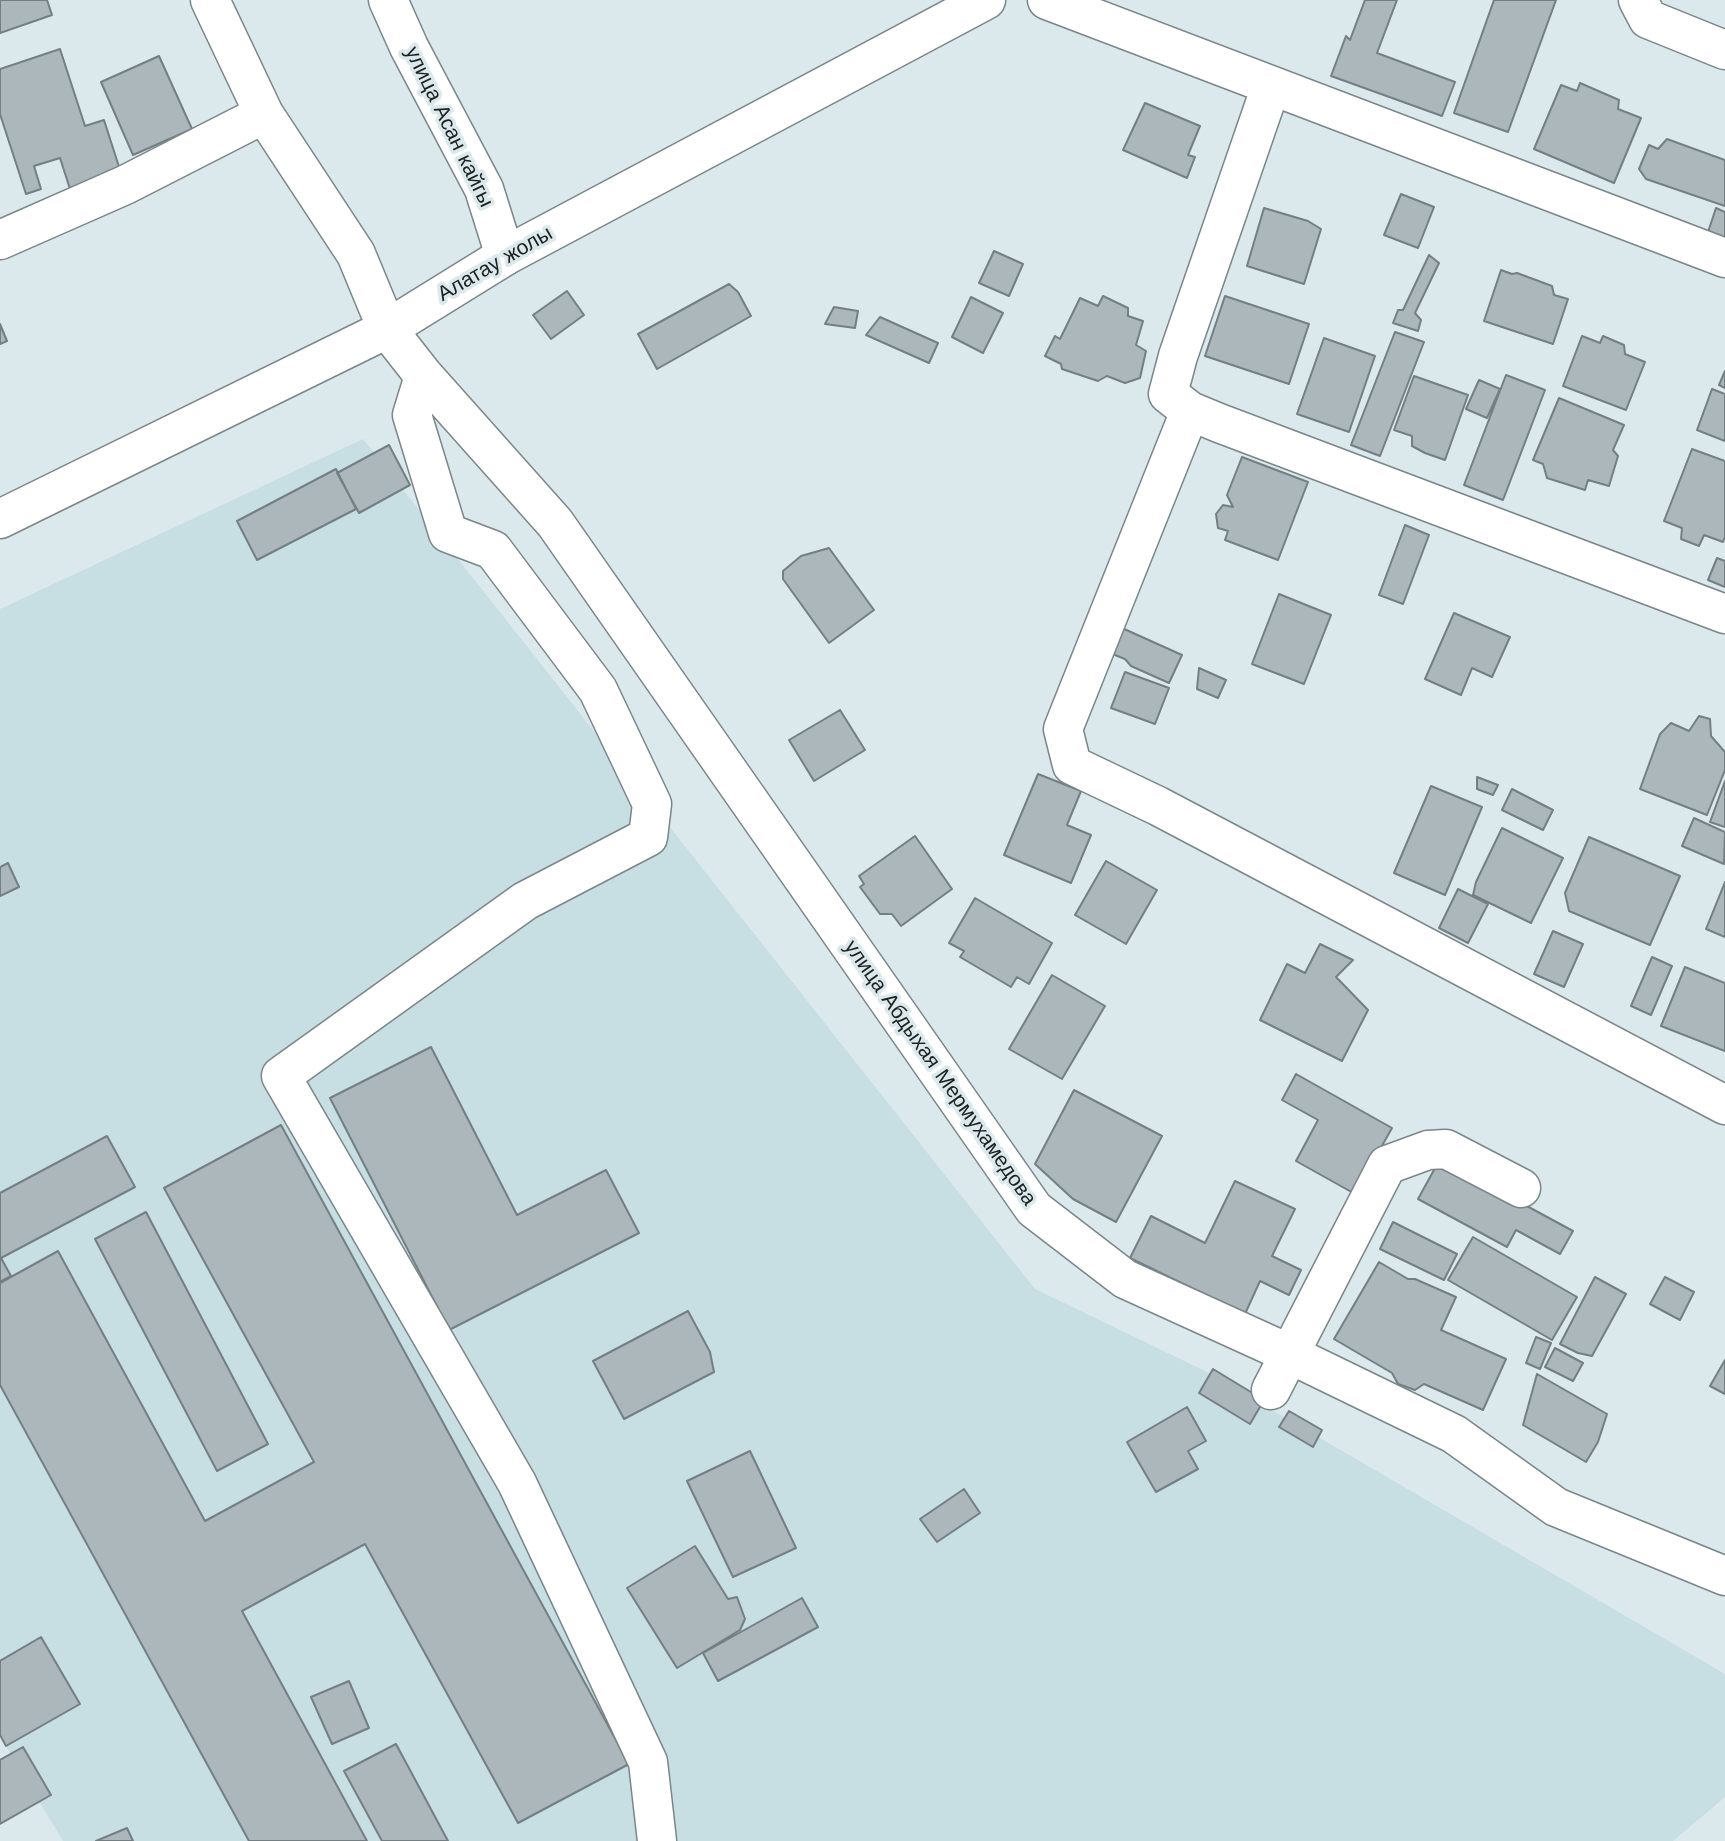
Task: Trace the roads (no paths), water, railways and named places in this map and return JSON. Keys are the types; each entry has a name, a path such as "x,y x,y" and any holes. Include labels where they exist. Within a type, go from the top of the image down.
{"street":[{"name":"улица Абдыхая Мермухамедова","path":"211,0 264,114 356,254 387,329 424,376 555,523 1034,1209 1125,1279 1454,1434 1556,1507 1725,1576"},
{"name":"улица Асан кайгы","path":"388,0 409,47 484,189 505,256"},
{"name":"Алатау жолы","path":"0,519 387,329 505,256 986,0"},
{"path":"1047,0 1725,258"},
{"path":"1638,0 1648,19 1725,50"},
{"path":"1271,86 1178,356 1168,394 1190,411 1725,614"},
{"path":"0,240 125,185 264,114"},
{"path":"424,376 412,415 448,533 493,551 598,690 652,804 648,837 525,901 281,1076 517,1483 648,1762 657,1841"},
{"path":"1190,411 1063,729 1072,765 1158,806 1725,1105"},
{"path":"1271,1390 1387,1165 1427,1150 1446,1149 1521,1188"}]}
